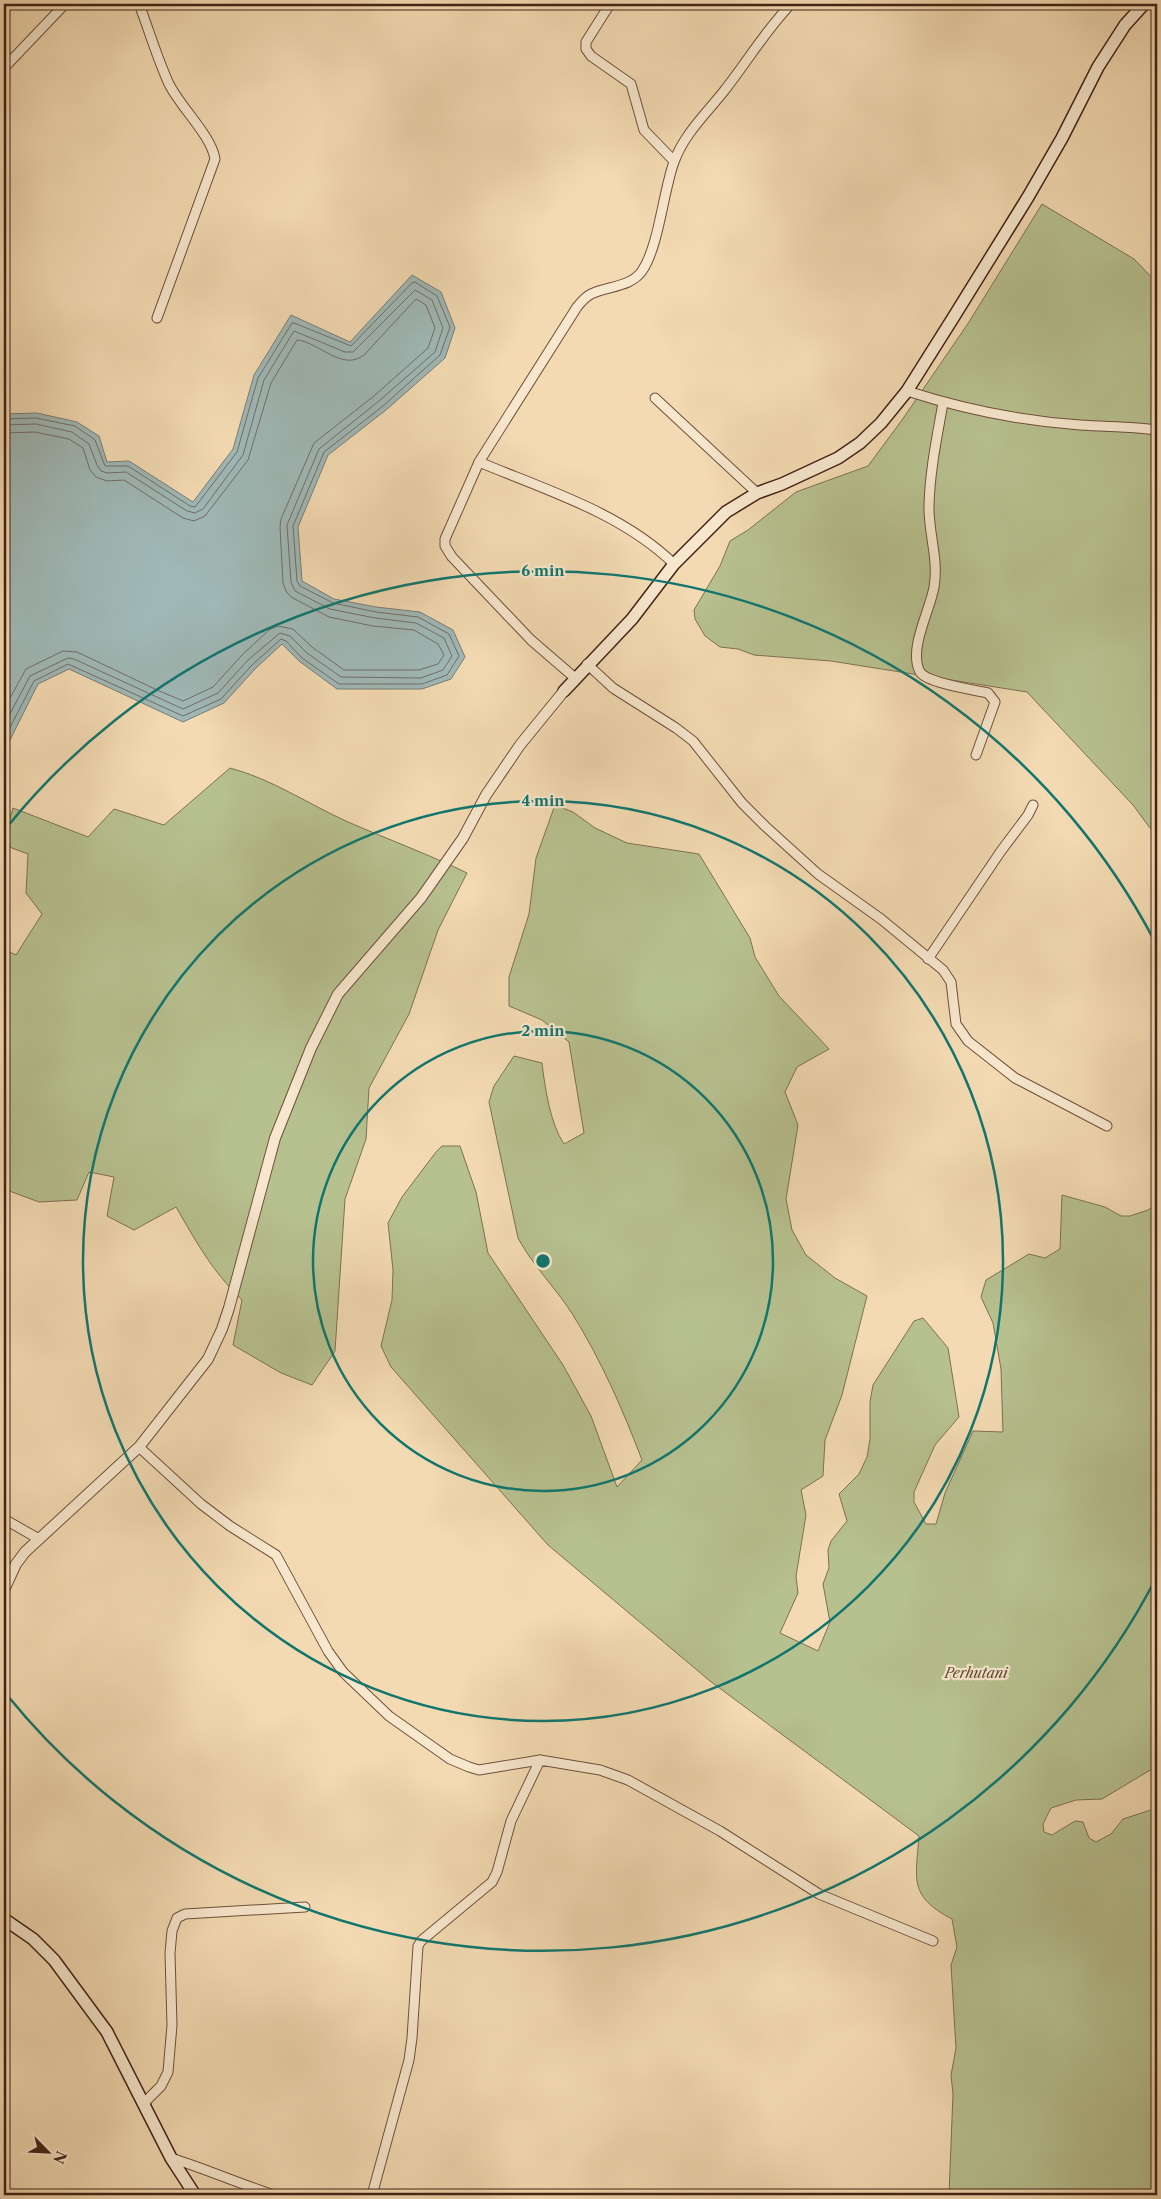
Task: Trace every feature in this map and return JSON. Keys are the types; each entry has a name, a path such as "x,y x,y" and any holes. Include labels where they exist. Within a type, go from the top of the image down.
{"main road":[{"path":"564,691 587,664 638,612 674,564 726,512 757,493 782,484 838,458 860,443 881,423 907,391 1028,197 1062,138 1098,67 1125,26 1144,4"},
{"path":"4,1918 33,1939 64,1974 108,2032 172,2158 195,2195"}],"street":[{"path":"4,68 65,4"},
{"path":"139,4 169,84 189,116 209,142 215,159 157,318"},
{"path":"610,4 586,42 586,49 591,56 631,84 644,130 674,161"},
{"path":"575,678 531,640 452,557 444,546 445,539 480,462 577,307 590,294 629,282 643,270 655,234 674,161 697,122 723,92 759,41 791,4"},
{"path":"907,391 943,403 1028,420 1081,425 1134,426 1157,430"},
{"path":"655,398 757,493"},
{"path":"943,403 931,476 929,504 934,550 934,586 919,638 918,664 922,675 932,680 988,693 992,696 994,702 976,755"},
{"path":"480,462 594,510 644,538 662,551 674,564"},
{"path":"587,664 613,688 693,741 742,803 818,874 881,919 943,970 951,982 956,1024 968,1041 1015,1078 1107,1126"},
{"path":"4,1590 16,1564 39,1539 85,1499 139,1447 208,1359 222,1330 275,1138 311,1048 338,994 421,898 463,838 486,795 520,745 564,691"},
{"path":"928,959 1001,851 1028,815 1033,804"},
{"path":"139,1447 200,1504 230,1526 276,1555 328,1650 343,1672 389,1716 450,1759 469,1768 479,1770 540,1760 600,1770 628,1780 720,1831 819,1894 932,1941"},
{"path":"4,1519 39,1539"},
{"path":"372,2195 409,2060 418,1946 492,1882 497,1872 511,1821 540,1760"},
{"path":"145,2102 165,2079 170,2066 172,2025 170,1954 172,1931 177,1918 185,1914 305,1908"},
{"path":"172,2158 215,2172 249,2187 274,2195"}],"green space":[{"path":"1042,204 1134,259 1157,283 1157,833 1150,828 1133,805 1027,692 831,661 754,655 738,649 720,647 705,636 695,619 694,610 720,566 730,541 748,530 796,492 868,466 969,322"},
{"path":"230,768 261,779 348,822 467,873 438,930 409,1014 369,1088 366,1139 345,1199 335,1351 312,1385 281,1373 233,1345 242,1300 213,1267 176,1207 134,1230 107,1216 114,1177 89,1172 77,1200 39,1202 4,1189 4,952 5,950 16,955 42,914 26,893 28,854 4,845 4,838 13,808 88,837 114,809 164,825"},
{"name":"Perhutani","path":"555,805 573,812 595,828 627,843 699,854 750,938 755,957 779,996 829,1049 797,1067 785,1092 798,1125 786,1199 792,1230 806,1255 835,1278 867,1296 842,1395 825,1440 823,1476 801,1490 806,1515 796,1576 798,1593 780,1633 818,1651 830,1622 823,1584 829,1568 828,1550 831,1541 847,1521 839,1494 859,1474 867,1457 870,1439 870,1402 873,1385 914,1321 923,1318 948,1348 959,1417 935,1445 914,1492 914,1502 926,1524 936,1524 945,1493 973,1431 1003,1432 1001,1369 993,1323 981,1297 986,1280 1029,1254 1045,1258 1060,1249 1062,1195 1105,1207 1121,1216 1130,1216 1148,1210 1157,1203 1157,1766 1102,1799 1076,1800 1051,1808 1043,1824 1044,1832 1052,1835 1075,1821 1083,1822 1089,1838 1096,1842 1111,1834 1123,1819 1157,1808 1157,2195 949,2195 953,2094 951,2075 956,2048 951,1965 957,1947 952,1919 938,1911 921,1894 917,1875 919,1836 710,1681 548,1545 391,1367 381,1346 392,1300 393,1270 388,1223 402,1197 436,1152 442,1146 460,1146 476,1192 488,1253 563,1365 591,1416 617,1487 642,1460 611,1386 583,1332 518,1238 489,1102 494,1086 514,1056 542,1063 552,1116 559,1136 564,1144 584,1133 569,1042 542,1020 509,1006 509,977 529,914 536,858"}],"water":[{"path":"412,275 441,292 455,328 445,358 386,410 328,455 298,527 302,581 334,599 376,607 420,612 453,630 465,657 451,679 422,689 337,689 299,661 282,644 256,668 224,703 183,722 69,669 38,684 4,752 4,414 37,413 77,422 99,436 107,462 129,461 193,502 233,449 254,375 291,315 350,342"}]}
